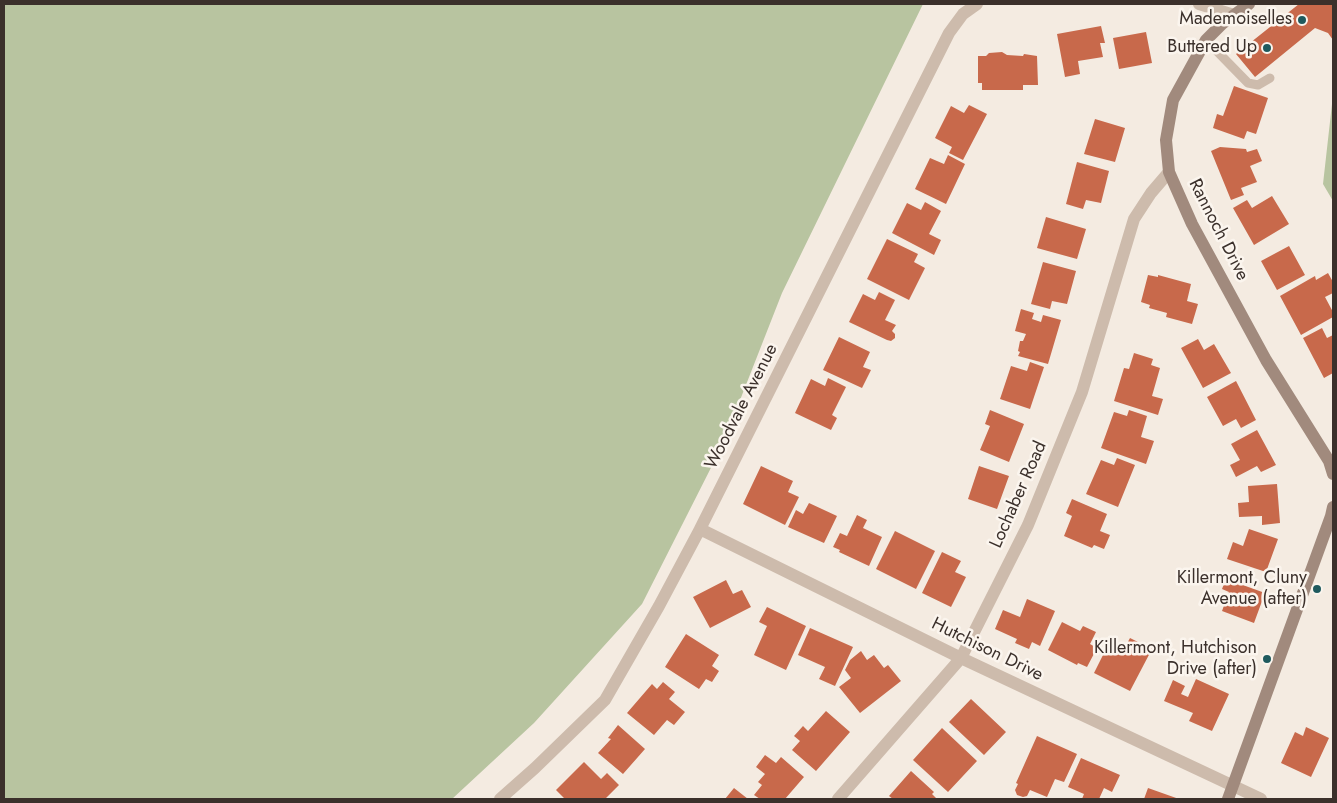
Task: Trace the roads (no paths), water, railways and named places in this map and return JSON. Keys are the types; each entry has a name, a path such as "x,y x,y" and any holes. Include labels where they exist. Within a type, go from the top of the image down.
{"street":[{"name":"Woodvale Avenue","path":"500,799 535,768 604,700 660,606 700,529 949,33 963,14 977,4"},
{"path":"1199,4 1234,15"},
{"name":"Rannoch Drive","path":"1249,4 1206,40 1173,100 1166,140 1170,172 1192,224 1266,360 1329,461 1333,474"},
{"name":"Lochaber Road","path":"838,799 961,658 1028,525 1082,392 1134,219 1150,192 1170,172"},
{"path":"1228,799 1333,507"},
{"name":"Hutchison Drive","path":"700,529 961,658 1261,799"}],"lane":[{"path":"1206,40 1248,83 1258,85 1270,78"}],"place":[{"name":"Mademoiselles","path":"1302,20"},
{"name":"Buttered Up","path":"1267,48"},
{"name":"Killermont, Cluny Avenue (after)","path":"1317,589"},
{"name":"Killermont, Hutchison Drive (after)","path":"1267,659"}]}
